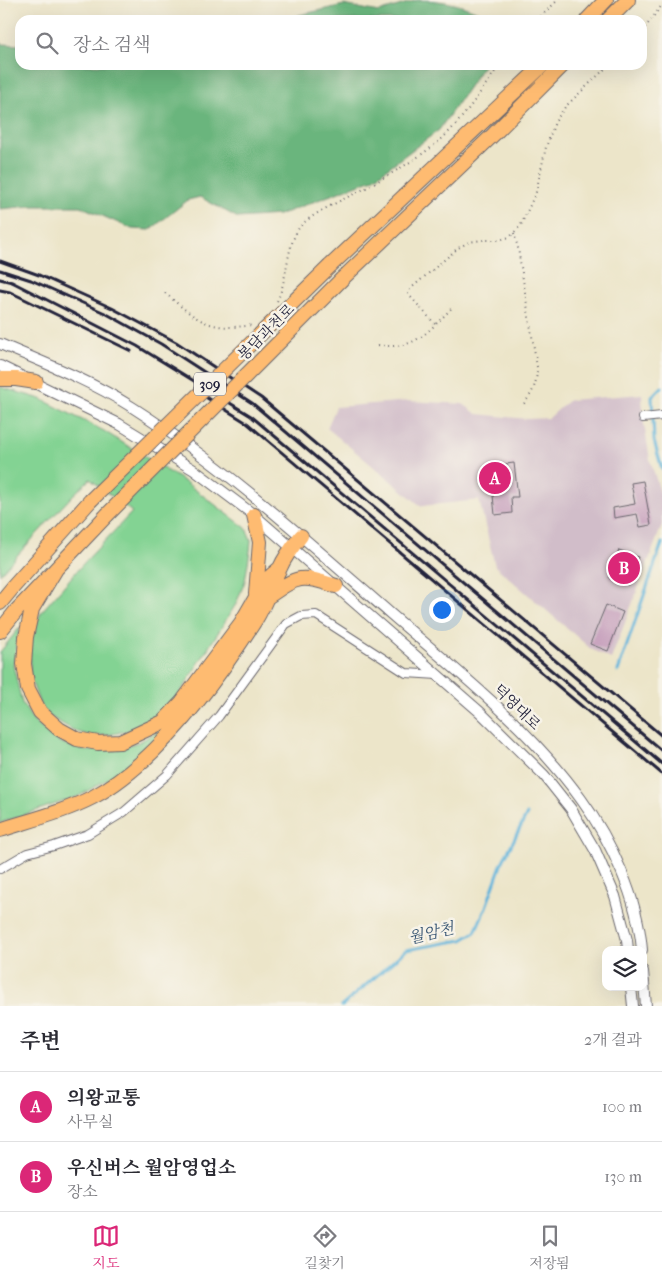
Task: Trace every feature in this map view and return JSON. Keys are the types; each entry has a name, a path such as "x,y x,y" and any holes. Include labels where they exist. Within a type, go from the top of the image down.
{"highway":[{"path":"592,15 606,0"},
{"path":"613,15 628,0"},
{"name":"봉담과천로","path":"0,603 90,501 330,266 538,70"},
{"name":"봉담과천로","path":"0,631 17,610 107,514 342,279 558,70"},
{"path":"0,379 36,382"},
{"path":"254,515 260,542 261,598"},
{"path":"0,830 62,810 94,797 124,776 150,753 187,715 225,665 257,617 266,580 280,568 301,536"},
{"path":"56,569 32,609 26,637 24,664 28,688 40,712 59,729 77,739 91,742 120,742 163,722 182,702 261,598 300,578 310,578 336,586"},
{"path":"0,597 14,586"}],"street":[{"name":"덕영대로","path":"0,344 72,375 131,406 198,452 256,496 497,707 554,764 582,800 606,840 628,887 642,946"},
{"name":"덕영대로","path":"0,366 119,424 194,470 254,515 480,712 544,775 571,809 595,850 615,896 627,946"},
{"path":"643,418 661,416"},
{"path":"0,869 27,853 88,834 124,812 167,775 219,716 286,624 301,616 316,614 406,673 438,675"},
{"path":"631,991 633,1006"},
{"path":"645,991 646,1006"}],"path":[{"path":"542,15 558,0"},
{"path":"647,26 662,6"},
{"path":"276,303 282,290 293,239 300,226 322,211 364,189 429,150 452,129 496,70"},
{"path":"435,324 411,299 408,294 409,290 458,248 469,242 499,240 510,237 514,233 521,225 536,192 546,147 555,122 565,106 603,70"},
{"path":"514,233 537,368 537,381 532,395 522,406"},
{"path":"165,293 201,322 214,326 240,327 253,325"},
{"path":"378,345 391,347 409,344 418,340 453,308"}],"shaded area":[{"path":"642,394 643,418 650,460 662,498 662,525 611,659 591,649 495,566 479,500 421,506 327,428 336,407 409,401 463,404 477,414 527,419 549,418 569,400"}],"green space":[{"path":"417,0 439,1 458,5 484,15 299,15 344,5 379,12"},
{"path":"0,41 2,44 15,45 15,70 481,70 439,130 373,179 279,215 238,218 200,197 188,200 150,230 132,229 80,206 31,206 0,209"},
{"path":"0,387 41,399 104,431 185,482 246,528 251,540 245,581 236,604 173,704 131,730 108,735 91,736 75,731 49,716 40,705 30,677 30,635 42,611 132,512 90,479 0,574"},
{"path":"20,627 13,665 22,703 34,722 59,742 87,751 114,749 139,742 169,725 126,768 79,796 0,823 0,652"}],"building":[{"path":"514,463 518,497 511,497 512,513 495,515 490,466"},
{"path":"643,481 651,525 640,527 637,514 614,518 613,508 635,504 631,483"},
{"path":"619,550 638,557 628,585 609,578"},
{"path":"606,605 623,612 608,651 590,644"}],"waterway":[{"name":"월암천","path":"662,387 652,397 654,441 662,469"},
{"name":"월암천","path":"618,671 662,543"},
{"name":"월암천","path":"342,1006 406,950 462,940 475,932 501,865 527,814"}],"railway":[{"path":"0,261 39,275 112,308 176,342 261,398 662,736"},
{"path":"0,270 31,280 105,313 161,344 252,403 662,751"},
{"path":"0,279 12,282 137,346 251,416 662,764"},
{"path":"0,290 10,292 131,351"},
{"path":"199,393 247,423 662,774"}],"place":[{"name":"의왕교통","path":"495,478"},
{"name":"우신버스 월암영업소","path":"624,568"}]}
